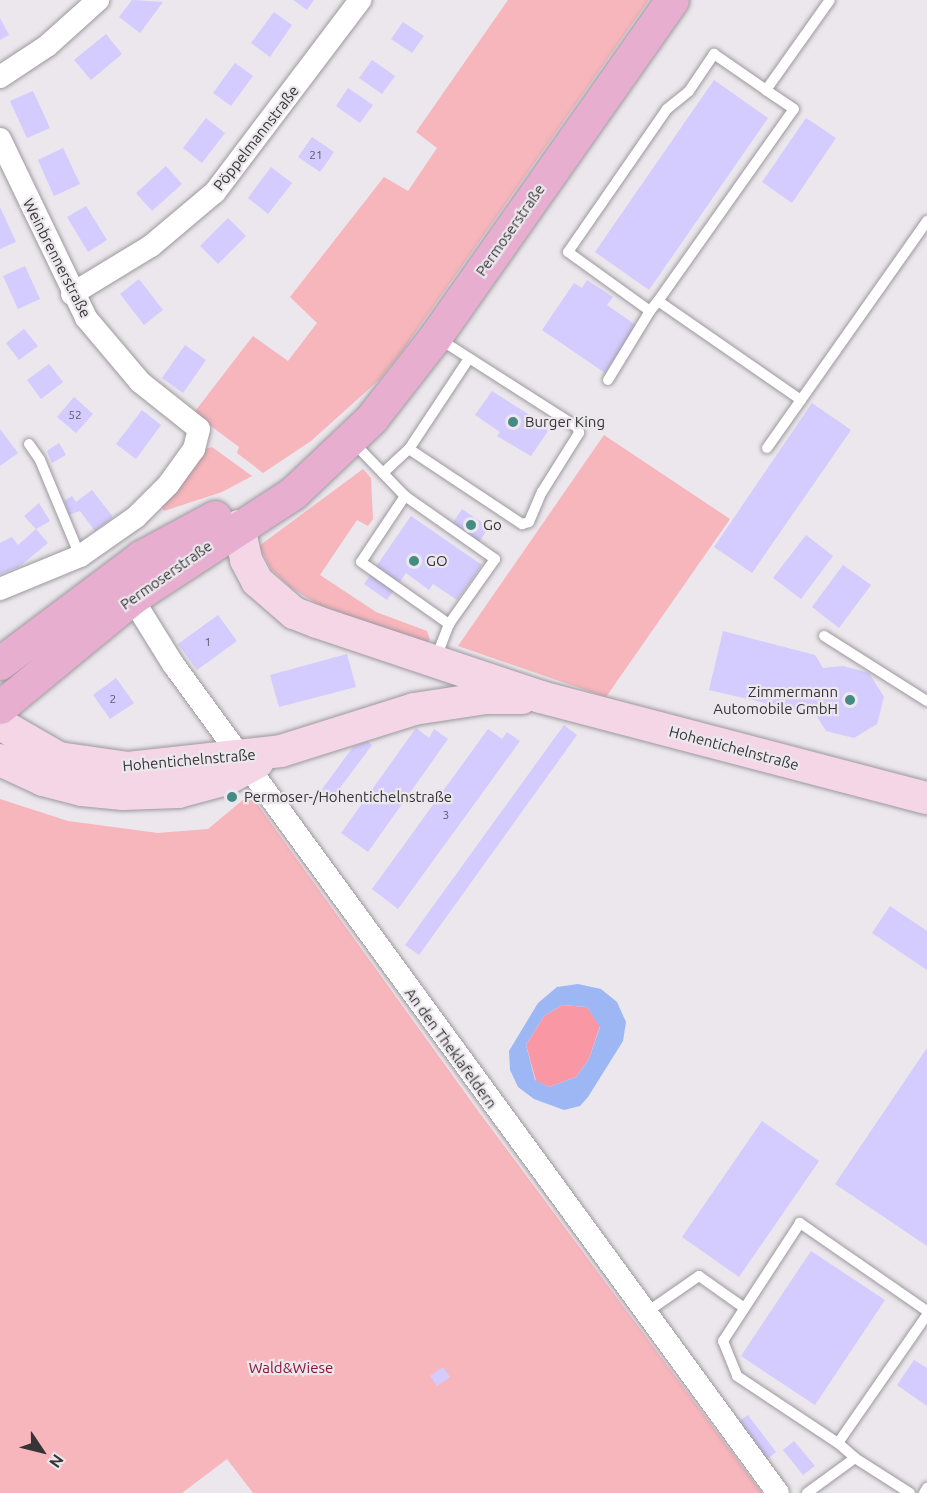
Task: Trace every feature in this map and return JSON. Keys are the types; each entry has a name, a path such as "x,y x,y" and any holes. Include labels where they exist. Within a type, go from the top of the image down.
{"main road":[{"name":"Permoserstraße","path":"0,707 16,689 132,598 292,493 390,398 672,0"},
{"name":"Permoserstraße","path":"0,663 141,557 344,445"},
{"name":"Hohentichelnstraße","path":"239,526 246,560 257,581 294,613 541,697 927,798"},
{"name":"Hohentichelnstraße","path":"0,724 59,758 96,766 128,768 245,762 414,709 486,698 541,697"},
{"name":"Hohentichelnstraße","path":"0,760 43,780 82,790 123,794 178,792 227,779 245,762"}],"street":[{"path":"0,77 47,46 98,0"},
{"name":"Pöppelmannstraße","path":"72,294 158,241 215,192 360,0"},
{"name":"Weinbrennerstraße","path":"0,139 72,294 119,360 140,382 199,429 194,449 168,485 136,517 80,556 0,589"},
{"name":"An den Theklafeldern","path":"132,598 173,664 644,1314 778,1493"}],"lane":[{"path":"766,90 830,0"},
{"path":"608,380 650,311 794,109 714,54 689,91 667,109 568,252 650,311"},
{"path":"767,448 927,221"},
{"path":"658,302 801,400"},
{"path":"409,449 516,524 529,522 542,492 576,441 577,427 435,337"},
{"path":"383,473 409,449 468,360"},
{"path":"29,444 40,460 80,556"},
{"path":"344,445 383,473 405,496 495,559 450,624 435,661"},
{"path":"405,496 361,562 450,624"},
{"path":"824,636 927,700"},
{"path":"838,1443 927,1313 800,1223 743,1307 723,1341 737,1376 838,1443 855,1458 910,1493"},
{"path":"644,1314 699,1276 743,1307"},
{"path":"807,1493 855,1458"},
{"path":"924,1493 927,1488"}],"green space":[{"path":"508,0 649,0 403,350 379,380 311,441 263,473 237,453 239,447 195,414 196,410 253,336 288,361 317,323 290,297 384,177 408,191 437,148 416,132"},
{"path":"604,435 730,519 606,697 458,646"},
{"path":"212,447 252,476 222,492 164,511 159,502 199,451"},
{"path":"363,469 371,478 373,519 368,526 357,520 320,575 376,612 427,631 430,640 424,644 319,605 290,587 271,569 259,546"},
{"name":"Wald&Wiese","path":"250,794 476,1108 762,1493 253,1493 227,1459 182,1493 0,1493 0,799 68,821 158,833 208,829"}],"shaded area":[{"path":"562,1005 587,1007 600,1026 589,1059 576,1077 549,1087 536,1081 526,1045 544,1016"}],"water":[{"path":"578,984 601,989 617,1002 626,1022 623,1041 588,1097 580,1106 564,1110 534,1099 518,1087 510,1070 509,1051 538,1003 557,987","holes":["562,1005 587,1007 600,1027 589,1059 576,1077 549,1087 535,1080 526,1045 544,1016"]}],"building":[{"path":"132,0 163,2 140,33 119,17"},
{"path":"293,0 314,0 307,10"},
{"path":"274,12 292,25 270,57 251,43"},
{"path":"0,18 9,35 0,40"},
{"path":"403,22 424,36 412,53 391,39"},
{"path":"106,34 122,54 91,80 74,60"},
{"path":"372,60 395,76 382,94 359,78"},
{"path":"235,63 253,76 231,106 213,93"},
{"path":"714,80 768,118 649,290 595,252"},
{"path":"348,88 373,105 360,123 336,106"},
{"path":"33,91 50,128 27,138 10,101"},
{"path":"206,118 225,133 202,163 183,148"},
{"path":"806,118 836,138 792,203 762,182"},
{"path":"312,137 334,152 320,172 298,157"},
{"path":"63,148 80,184 54,196 38,160"},
{"path":"166,166 182,184 152,211 136,193"},
{"path":"271,167 292,183 268,214 248,198"},
{"path":"86,206 107,240 88,252 67,217"},
{"path":"0,207 16,242 0,249"},
{"path":"228,218 246,236 218,264 200,246"},
{"path":"25,266 40,299 18,309 3,276"},
{"path":"139,279 163,310 144,325 120,294"},
{"path":"587,280 613,297 607,305 637,326 605,373 542,330 574,283 582,288"},
{"path":"24,329 38,346 19,360 6,343"},
{"path":"185,345 206,360 183,393 162,378"},
{"path":"49,364 63,382 41,399 27,380"},
{"name":"Burger King","path":"492,391 550,428 531,456 497,436 500,432 475,415"},
{"path":"74,397 93,414 76,433 57,417"},
{"path":"812,403 851,430 752,573 714,547"},
{"path":"142,410 161,425 136,459 116,444"},
{"path":"0,429 18,453 0,466"},
{"path":"59,443 66,455 52,463 47,451"},
{"path":"92,490 113,517 95,531 80,511 69,515 64,501 72,496 76,502"},
{"path":"39,503 50,521 36,529 24,516"},
{"name":"Go","path":"462,509 489,527 479,542 452,524"},
{"name":"GO","path":"411,516 482,565 457,600 433,584 429,590 406,573 387,600 364,584"},
{"path":"36,529 48,543 19,567 0,574 0,543 12,537 18,545"},
{"path":"806,535 833,556 801,599 773,578"},
{"path":"843,565 871,585 839,628 812,607"},
{"path":"218,615 237,641 197,670 178,644"},
{"path":"723,631 815,655 823,668 843,666 869,673 884,697 877,724 854,738 826,731 816,715 709,690"},
{"path":"347,654 356,687 279,707 270,675"},
{"path":"116,678 134,703 110,719 93,695"},
{"path":"564,725 577,735 419,955 405,945"},
{"path":"416,728 429,738 434,729 448,739 368,852 341,833"},
{"path":"488,729 502,739 507,732 520,741 398,909 372,889"},
{"path":"367,741 372,745 328,804 317,796 353,747"},
{"path":"890,906 927,931 927,970 872,933"},
{"path":"927,1048 927,1246 835,1184"},
{"path":"762,1121 819,1161 739,1277 682,1237"},
{"path":"811,1251 885,1300 815,1405 741,1356"},
{"path":"914,1360 927,1368 927,1406 897,1385"},
{"path":"443,1367 450,1377 437,1386 430,1376"},
{"path":"748,1415 776,1452 766,1460 738,1422"},
{"path":"794,1441 815,1466 803,1475 783,1450"}],"place":[{"name":"Burger King","path":"513,422"},
{"name":"Go","path":"471,525"},
{"name":"GO","path":"414,561"},
{"name":"Zimmermann Automobile GmbH","path":"850,700"},
{"name":"Permoser-/Hohentichelnstraße","path":"232,797"}]}
